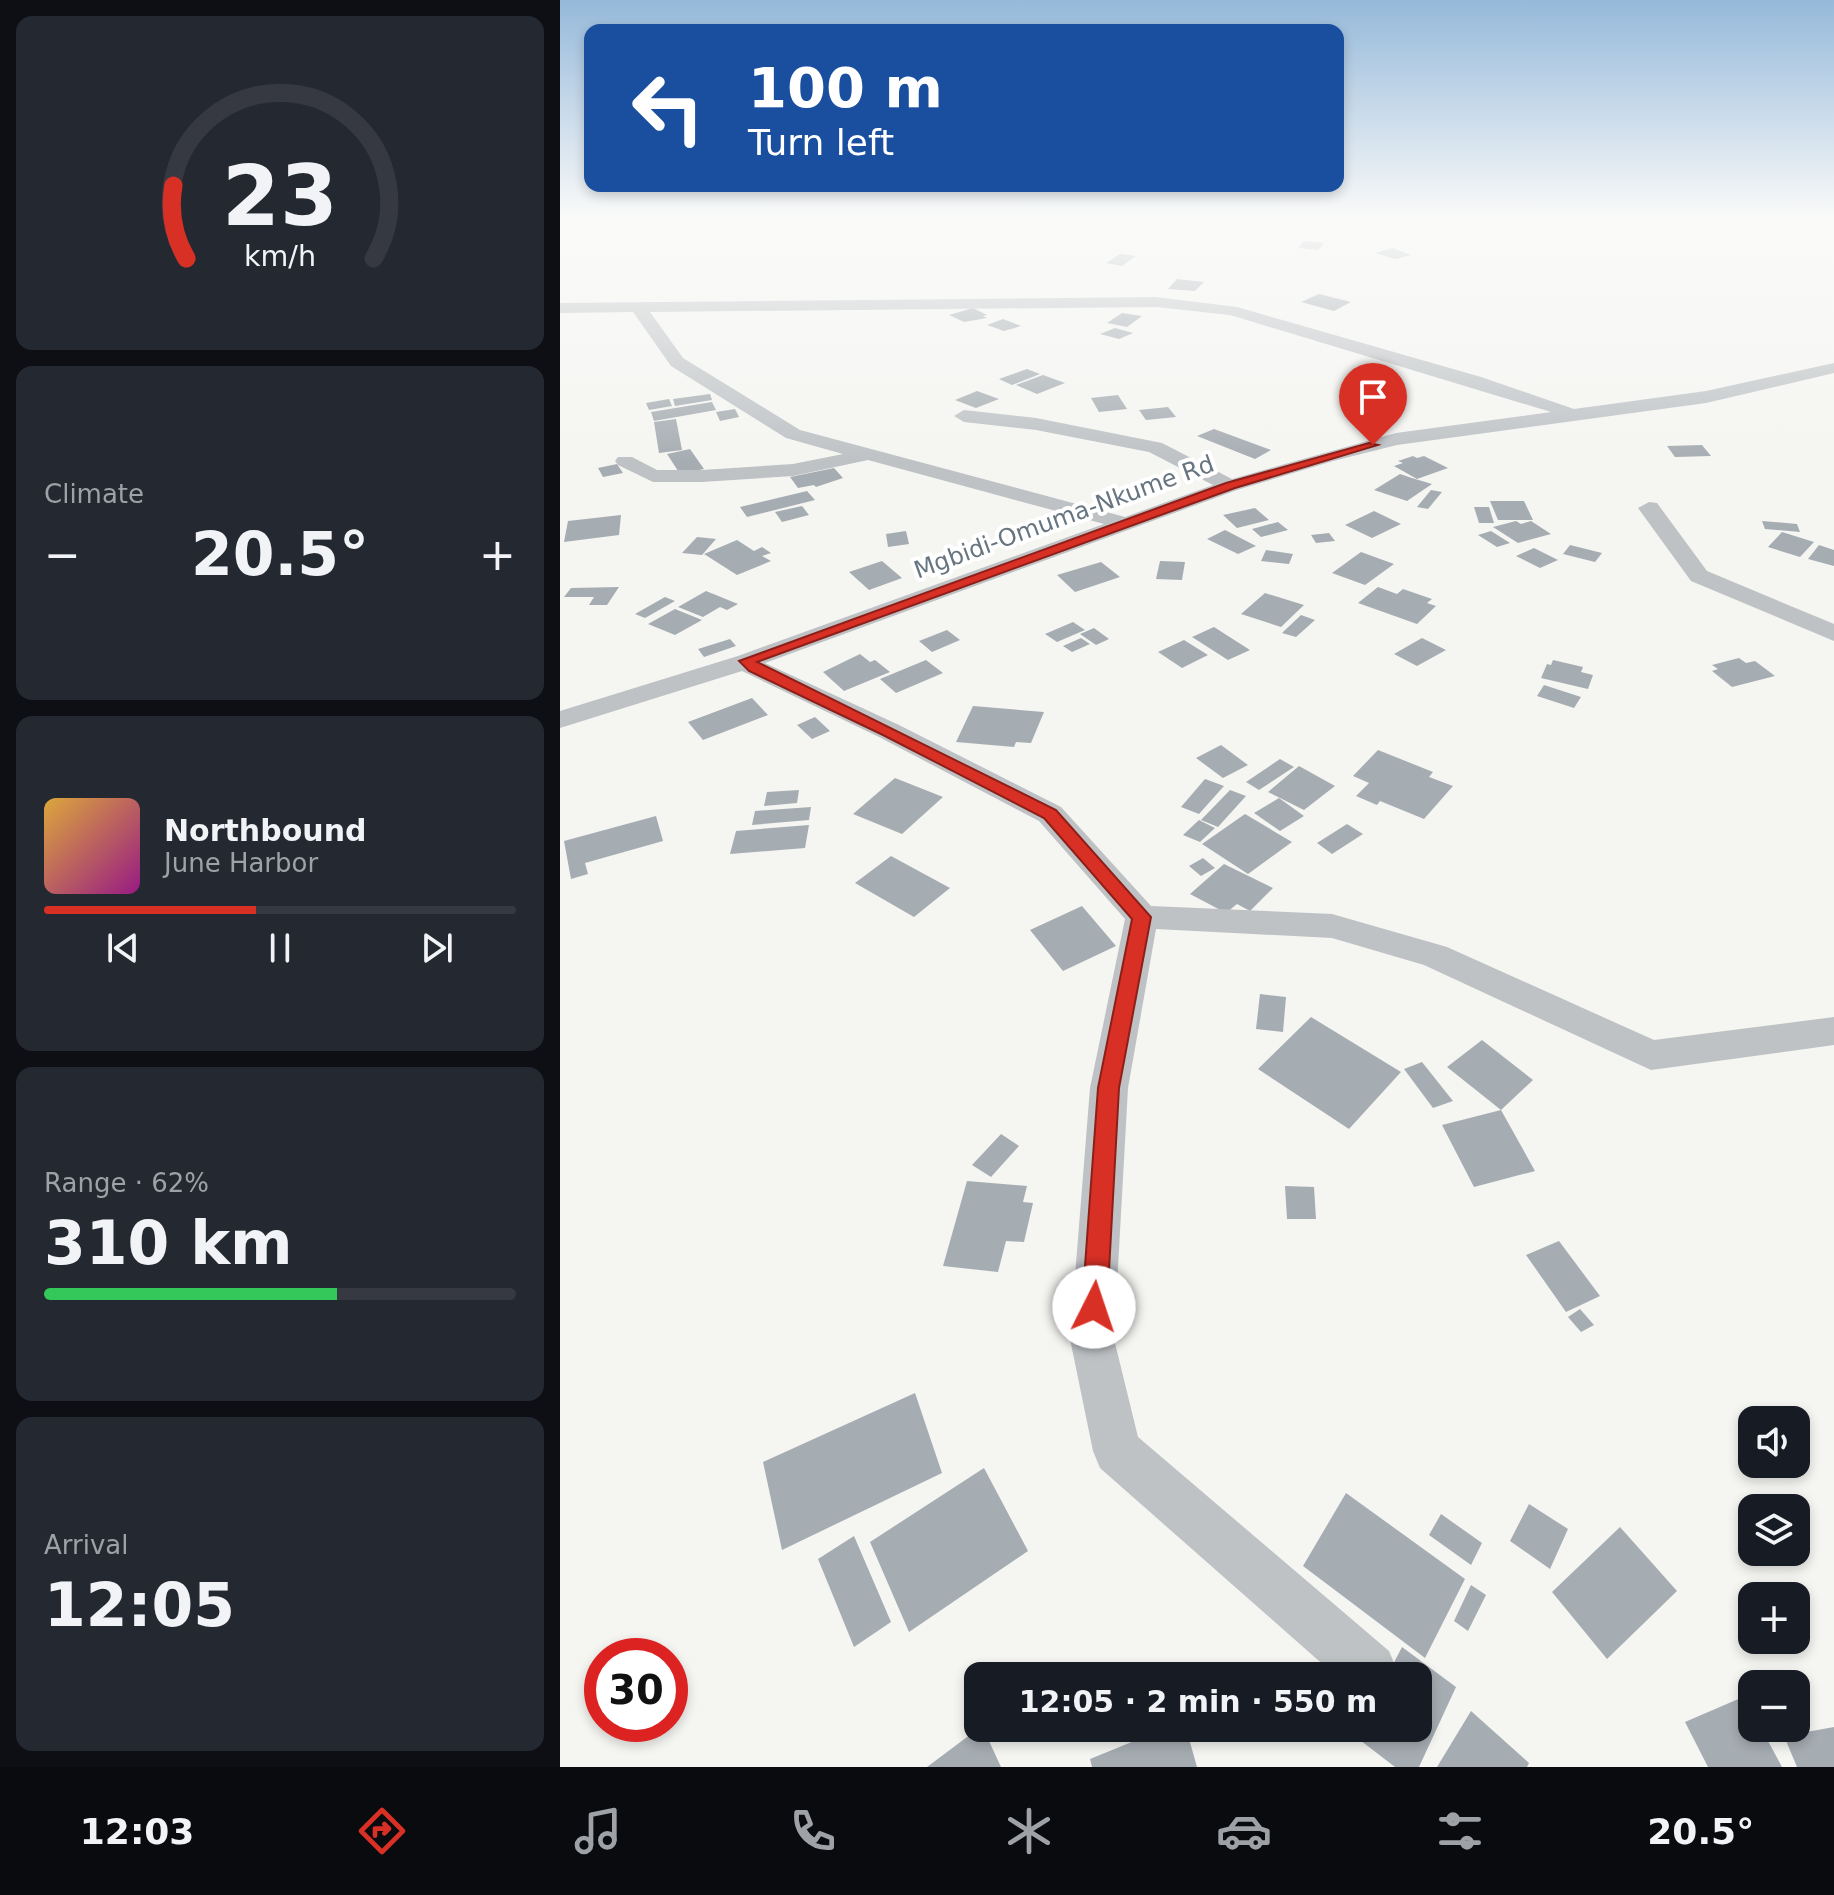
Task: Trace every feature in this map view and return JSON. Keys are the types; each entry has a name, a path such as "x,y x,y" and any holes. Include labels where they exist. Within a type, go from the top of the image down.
{"street":[{"path":"560,308 1156,302 1216,309 1475,381 1576,415"},
{"path":"638,307 677,362 793,434 1124,523"},
{"name":"Mgbidi-Omuma-Nkume Rd","path":"560,720 747,661 1230,486 1396,439 1706,397 1834,368"},
{"path":"964,416 1036,424 1155,447 1230,486"},
{"path":"625,461 653,476 702,476 793,470 869,455"},
{"path":"1649,508 1699,576 1834,633"},
{"path":"747,661 754,668 889,731 1050,814 1142,917 1332,926 1435,956 1651,1055 1834,1031"},
{"path":"1142,917 1109,1088 1092,1339 1117,1451 1361,1662"}],"building":[{"path":"1309,298 1337,298 1351,302 1334,311 1301,302"},
{"path":"973,308 987,315 983,316 987,318 964,322 949,315"},
{"path":"1122,313 1142,316 1127,327 1107,323"},
{"path":"1003,319 1021,326 1004,331 987,325"},
{"path":"1115,328 1133,333 1119,339 1100,334"},
{"path":"1027,369 1040,374 1012,385 999,379"},
{"path":"1043,375 1065,383 1037,394 1016,385"},
{"path":"977,391 999,399 976,408 955,400"},
{"path":"710,394 712,400 675,406 673,399"},
{"path":"1118,395 1127,409 1099,412 1091,398"},
{"path":"669,399 672,406 649,410 646,403"},
{"path":"712,402 716,410 654,421 651,412"},
{"path":"1168,407 1176,417 1146,420 1139,410"},
{"path":"735,409 739,417 720,421 716,412"},
{"path":"676,419 682,450 659,453 654,422"},
{"path":"1214,429 1271,450 1255,459 1197,436"},
{"path":"1702,445 1711,456 1675,457 1667,446"},
{"path":"690,449 704,469 680,474 667,454"},
{"path":"1424,456 1448,468 1417,479 1394,466 1403,463 1398,461"},
{"path":"617,464 623,473 603,477 598,468"},
{"path":"834,468 843,478 816,487 798,488 790,477"},
{"path":"1400,474 1432,484 1407,501 1374,490"},
{"path":"1431,490 1442,492 1428,509 1417,507"},
{"path":"807,491 815,500 747,517 740,507"},
{"path":"1490,501 1524,501 1533,520 1498,520"},
{"path":"802,506 809,515 782,522 775,512"},
{"path":"1474,507 1489,507 1494,523 1479,523"},
{"path":"1255,508 1269,520 1237,528 1223,515"},
{"path":"1374,511 1401,524 1372,538 1345,525"},
{"path":"621,515 619,535 564,542 568,521"},
{"path":"1516,521 1521,524 1531,521 1551,534 1518,543 1493,527"},
{"path":"1762,521 1797,524 1800,532 1765,529"},
{"path":"1278,522 1288,530 1261,537 1252,529"},
{"path":"1225,530 1256,546 1238,554 1207,539"},
{"path":"906,531 909,544 888,547 886,534"},
{"path":"1491,531 1510,543 1497,547 1478,535"},
{"path":"1782,532 1814,542 1800,557 1768,547"},
{"path":"1329,533 1335,541 1316,543 1311,535"},
{"path":"697,537 716,539 702,555 682,553"},
{"path":"737,540 754,551 762,547 771,553 762,556 771,561 737,575 704,554"},
{"path":"1570,545 1602,553 1595,562 1563,554"},
{"path":"1819,545 1834,550 1834,566 1808,559"},
{"path":"1534,548 1558,560 1540,568 1516,556"},
{"path":"1266,550 1293,554 1289,564 1261,561"},
{"path":"1361,552 1394,564 1365,585 1332,573"},
{"path":"882,561 902,578 869,590 849,572"},
{"path":"1160,561 1185,562 1182,580 1156,579"},
{"path":"1101,562 1120,577 1075,592 1057,575"},
{"path":"619,587 607,605 589,605 594,597 564,597 571,588"},
{"path":"1378,587 1397,594 1403,589 1432,599 1427,603 1436,606 1417,624 1358,603"},
{"path":"706,591 738,604 727,610 720,607 703,617 678,607"},
{"path":"1265,593 1304,605 1281,627 1241,614"},
{"path":"665,597 675,601 645,618 635,614"},
{"path":"675,609 702,620 675,635 648,624"},
{"path":"1301,615 1315,620 1296,637 1282,633"},
{"path":"1073,622 1085,630 1057,642 1045,634"},
{"path":"1214,627 1250,650 1228,660 1192,637"},
{"path":"1094,628 1109,639 1096,645 1080,634"},
{"path":"947,630 960,640 932,652 919,641"},
{"path":"1081,638 1090,644 1072,652 1063,646"},
{"path":"1422,638 1446,650 1417,666 1394,654"},
{"path":"730,639 736,646 704,657 698,649"},
{"path":"1184,640 1208,655 1182,668 1158,652"},
{"path":"860,654 870,662 875,660 890,672 844,691 823,672"},
{"path":"1739,658 1746,663 1755,661 1775,676 1732,687 1712,671 1718,669 1712,665"},
{"path":"926,660 943,673 896,693 880,679"},
{"path":"1553,660 1583,667 1581,672 1593,675 1588,689 1541,678 1547,664 1551,665"},
{"path":"1544,685 1581,697 1574,708 1537,696"},
{"path":"752,698 768,715 703,740 688,722"},
{"path":"973,706 1044,712 1031,743 1016,742 1014,747 956,742"},
{"path":"815,717 830,731 812,739 797,725"},
{"path":"1221,745 1248,765 1223,778 1196,758"},
{"path":"1378,750 1433,772 1429,777 1453,786 1424,819 1380,801 1377,805 1356,796 1369,783 1353,776"},
{"path":"1280,759 1294,767 1259,790 1246,782"},
{"path":"1299,766 1335,786 1304,810 1268,792"},
{"path":"895,778 943,797 902,834 853,814"},
{"path":"1205,779 1224,786 1199,814 1181,807"},
{"path":"799,790 797,803 764,806 767,792"},
{"path":"1230,790 1246,796 1218,827 1201,820"},
{"path":"1279,798 1304,816 1280,831 1254,813"},
{"path":"811,807 809,820 752,825 755,811"},
{"path":"1245,814 1292,842 1248,874 1202,844"},
{"path":"656,816 663,841 585,863 588,874 571,879 564,841"},
{"path":"1199,820 1215,828 1200,842 1183,835"},
{"path":"1347,824 1363,834 1332,854 1317,843"},
{"path":"809,825 805,848 730,854 736,831"},
{"path":"891,856 950,888 914,917 855,883"},
{"path":"1203,858 1215,868 1201,876 1189,866"},
{"path":"1224,864 1273,888 1250,911 1237,904 1226,913 1190,894"},
{"path":"1082,906 1116,946 1063,971 1030,930"},
{"path":"1260,994 1286,997 1283,1032 1256,1029"},
{"path":"1311,1017 1401,1072 1349,1129 1258,1069"},
{"path":"1482,1040 1533,1080 1501,1110 1447,1067"},
{"path":"1422,1062 1453,1101 1433,1108 1404,1069"},
{"path":"1501,1110 1535,1171 1474,1187 1442,1125"},
{"path":"1001,1134 1019,1146 991,1177 972,1165"},
{"path":"967,1181 1027,1186 1023,1202 1033,1203 1024,1242 1006,1241 998,1272 943,1266"},
{"path":"1285,1186 1314,1187 1316,1219 1287,1219"},
{"path":"1559,1241 1600,1296 1566,1312 1526,1255"},
{"path":"1580,1309 1594,1325 1581,1332 1568,1317"},
{"path":"915,1393 942,1473 782,1550 763,1462"},
{"path":"984,1468 1028,1551 909,1632 870,1542"},
{"path":"1346,1493 1465,1579 1425,1658 1303,1566"},
{"path":"1529,1504 1568,1529 1550,1569 1510,1541"},
{"path":"1441,1514 1482,1543 1471,1565 1429,1535"},
{"path":"1620,1527 1677,1591 1607,1659 1552,1592"},
{"path":"854,1536 891,1622 854,1647 818,1559"},
{"path":"1471,1585 1486,1595 1468,1631 1454,1621"},
{"path":"1402,1647 1422,1662 1394,1662"},
{"path":"1432,1669 1456,1687 1432,1739"},
{"path":"1738,1699 1738,1742 1769,1742 1782,1767 1708,1767 1685,1722"},
{"path":"1471,1711 1529,1763 1527,1767 1437,1767"},
{"path":"1834,1727 1834,1767 1797,1767 1787,1742 1810,1742 1810,1731"},
{"path":"964,1739 964,1742 989,1742 1001,1767 927,1767"},
{"path":"1132,1742 1190,1742 1197,1767 1092,1767 1090,1759"},
{"path":"1362,1742 1431,1742 1419,1767 1395,1767"}],"route":[{"path":"1094,1307 1109,1088 1142,917 1050,814 889,731 754,668 747,661 1230,486 1373,445"}]}
